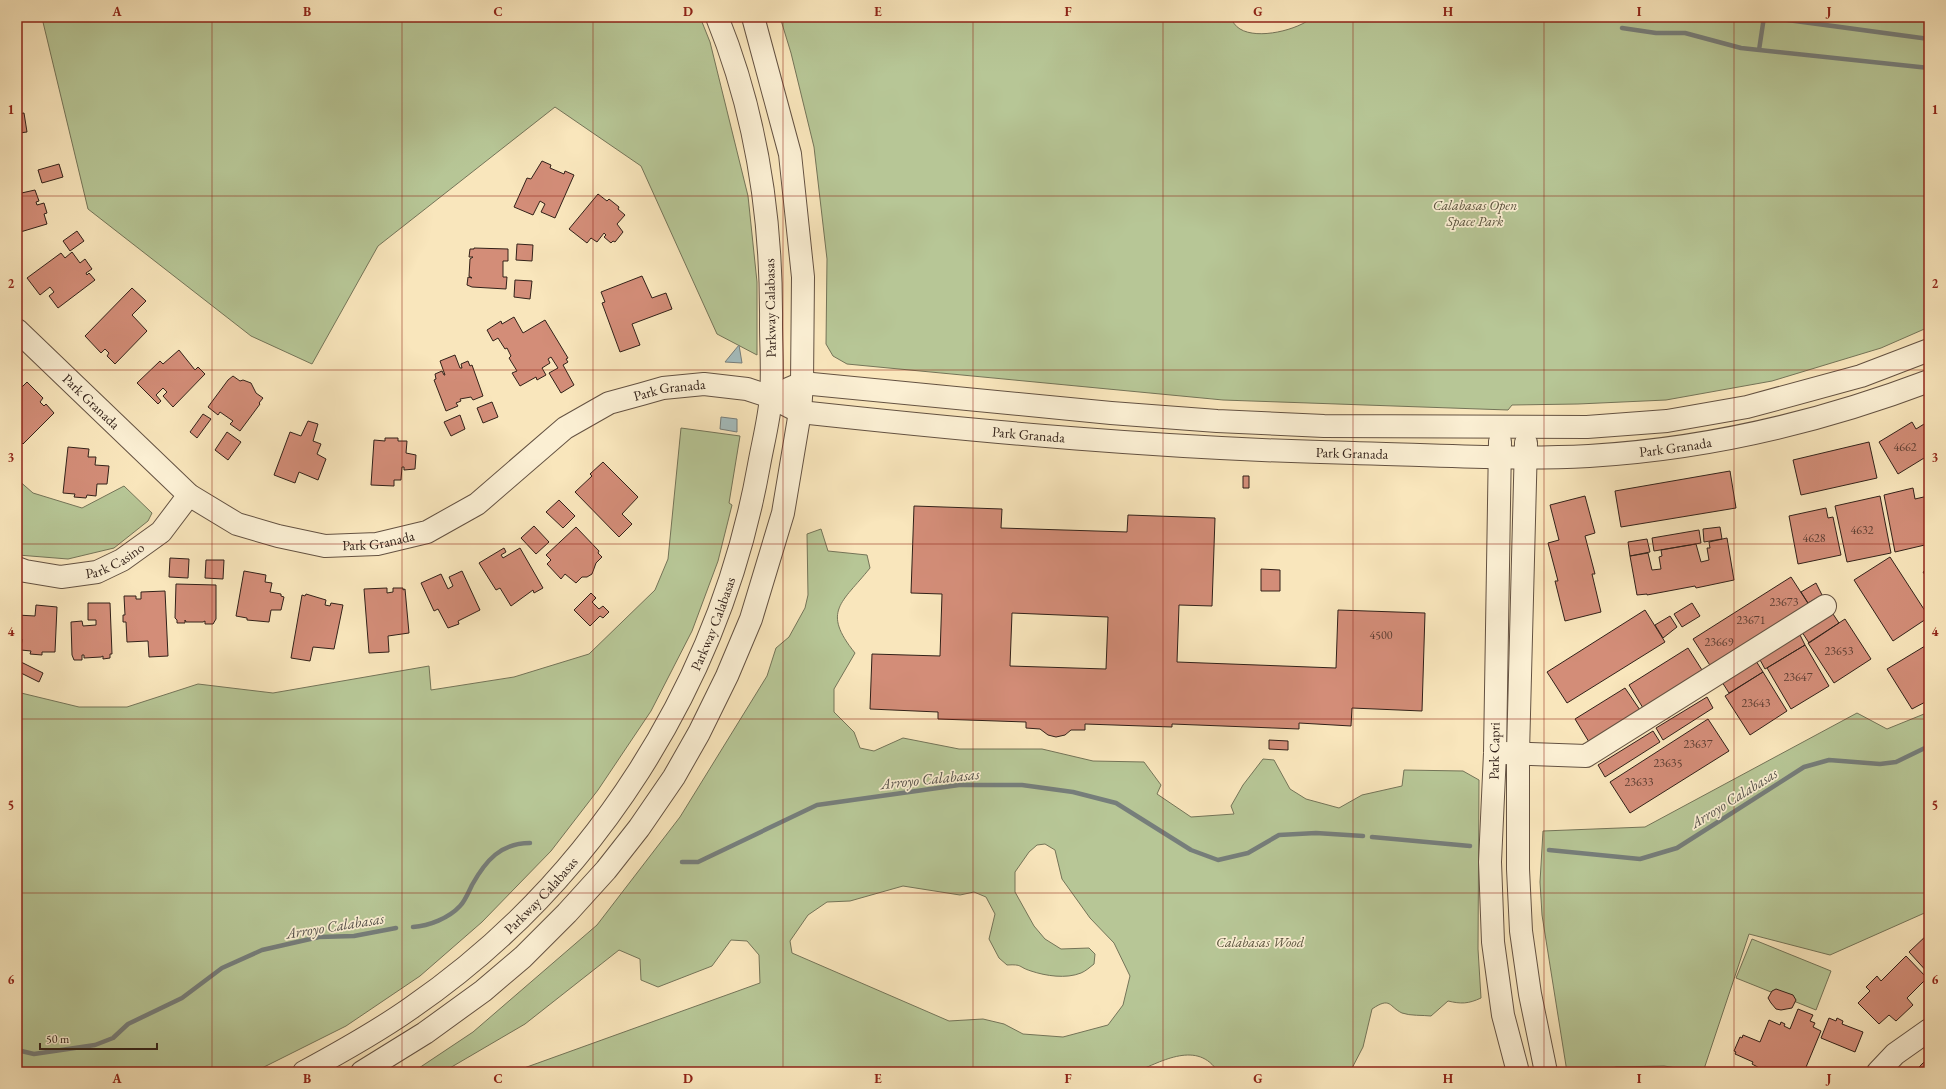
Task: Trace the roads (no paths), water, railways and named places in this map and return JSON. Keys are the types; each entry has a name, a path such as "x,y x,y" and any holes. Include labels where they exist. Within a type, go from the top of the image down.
{"street":[{"name":"Parkway Calabasas","path":"304,1072 347,1049 412,1008 501,936 543,894 612,812 643,767 674,712 699,661 721,608 740,548 752,503 771,397 772,274 765,208 757,157 742,93 726,38 717,17"},
{"path":"362,1072 425,1033 483,991 523,957 567,913 606,870 652,809 699,733 727,676 751,619 783,513 800,412 802,383 803,276 790,154 752,17"},
{"name":"Park Granada","path":"17,330 189,495 237,524 278,536 325,546 377,544 427,532 477,504 565,428 609,403 663,388 704,384 748,389 771,397 800,412 1123,443 1247,451 1526,458 1588,456 1647,451 1732,439 1849,410 1929,381"},
{"name":"Park Granada","path":"771,397 802,383 1110,413 1217,421 1324,426 1526,428 1587,427 1667,421 1747,407 1861,376 1929,350"},
{"name":"Park Capri","path":"1500,427 1495,753 1490,862 1493,942 1502,1015 1518,1072"},
{"name":"Park Capri","path":"1526,428 1518,753 1518,869 1522,931 1530,994 1546,1072"},
{"name":"Park Casino","path":"17,568 25,571 61,577 97,572 122,560 161,532 189,495"},
{"path":"1495,753 1586,756 1825,606"},
{"path":"1878,1072 1895,1054 1929,1030"}],"water":[{"path":"739,345 742,363 725,362"},
{"path":"721,417 737,419 737,432 720,429"}],"waterway":[{"path":"1759,50 1764,17"},
{"path":"1766,17 1929,39"},
{"path":"1622,28 1656,33 1685,33 1741,48 1929,68"},
{"name":"Arroyo Calabasas","path":"1549,850 1640,859 1677,848 1804,767 1829,760 1880,764 1896,762 1929,746"},
{"name":"Arroyo Calabasas","path":"682,862 698,862 817,805 959,785 1022,785 1073,792 1116,803 1191,850 1218,860 1248,853 1279,835 1316,833 1363,836"},
{"name":"Arroyo Calabasas","path":"1372,837 1470,846"},
{"name":"Arroyo Calabasas","path":"413,927 432,923 445,918 462,904 477,876 495,855 511,846 530,843"},
{"name":"Arroyo Calabasas","path":"17,1050 34,1054 95,1045 113,1038 128,1024 182,998 222,968 262,950 319,937 354,936 396,928"}],"park label":[{"name":"Calabasas Open Space Park","path":"1475,214"},
{"name":"Calabasas Wood","path":"1260,942"}]}
